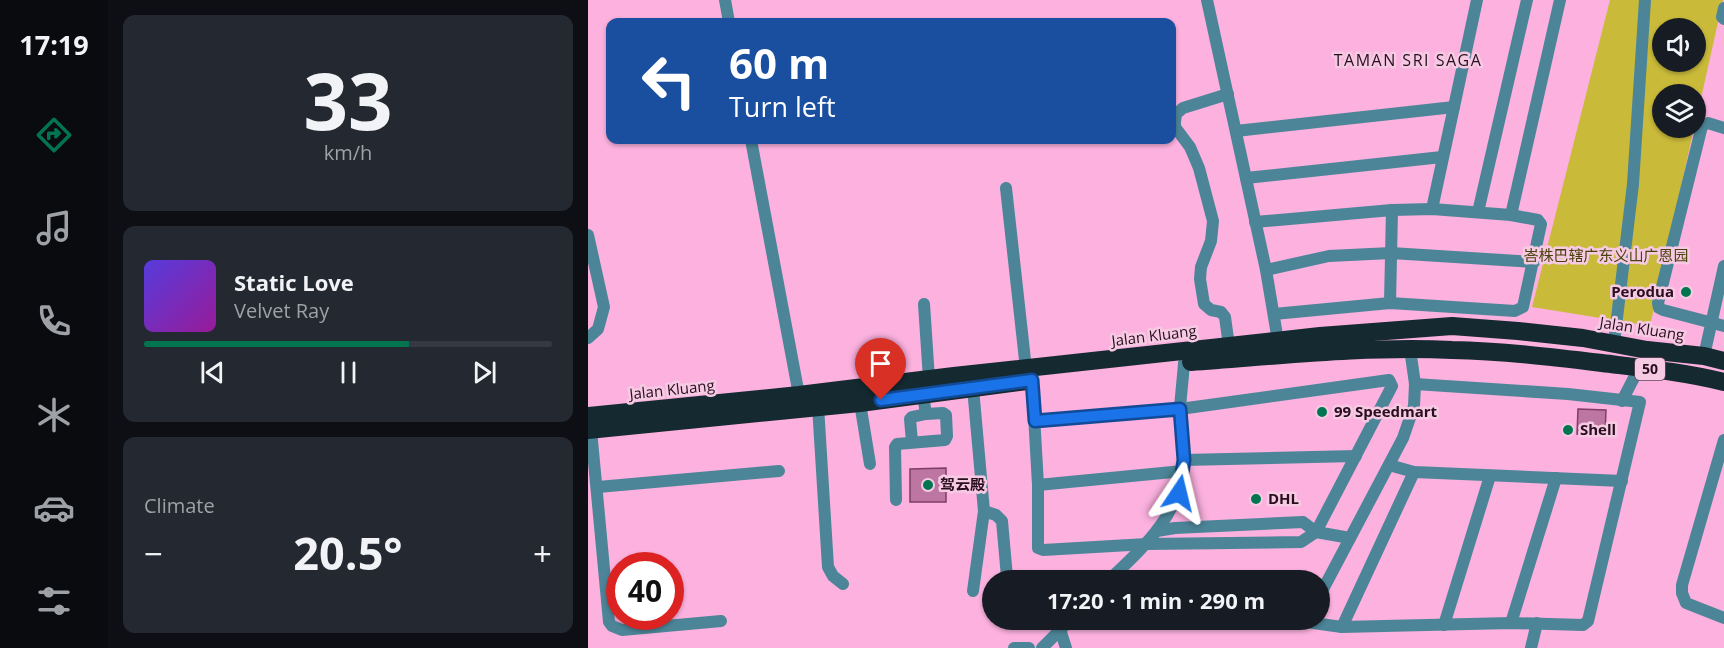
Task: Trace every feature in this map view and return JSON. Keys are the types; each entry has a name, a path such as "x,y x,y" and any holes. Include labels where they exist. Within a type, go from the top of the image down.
{"highway":[{"name":"Jalan Kluang","path":"589,425 799,395 926,387 1029,375 1229,346 1381,330 1452,326 1491,328 1583,338 1724,361"},
{"path":"1452,326 1466,334 1464,343 1452,350"},
{"path":"1575,360 1564,352 1564,348 1572,341 1583,338"},
{"name":"Jalan Kluang","path":"589,425 860,403 926,387 973,388 1029,375 1317,353 1452,350 1575,360 1703,377 1724,382"}],"street":[{"path":"725,0 728,18"},
{"path":"1207,0 1266,270 1278,341"},
{"path":"1432,208 1477,0"},
{"path":"1478,212 1527,0"},
{"path":"1511,215 1560,0"},
{"path":"1614,343 1633,184 1645,0"},
{"path":"1724,8 1722,18 1724,19"},
{"path":"1176,114 1183,108 1228,94"},
{"path":"1236,131 1454,107"},
{"path":"1724,128 1708,123 1702,126 1658,303 1659,308 1663,310 1724,326"},
{"path":"1176,128 1187,142 1199,168 1213,221 1211,241 1201,267 1200,279 1204,304 1211,310 1221,312 1225,317 1229,346"},
{"path":"752,144 799,395"},
{"path":"1246,178 1442,158"},
{"path":"1005,188 1035,421 1038,548 1043,550 1147,544 1301,542 1316,532 1392,386 1389,380 1180,409 1035,421"},
{"path":"1254,222 1432,208 1511,215 1538,220 1541,224 1523,307 1515,311 1390,303 1274,314"},
{"path":"1390,303 1392,210"},
{"path":"588,235 603,307 598,329 588,338"},
{"path":"1266,270 1329,256 1391,253 1534,262"},
{"path":"1704,356 1724,266"},
{"path":"924,304 926,414"},
{"path":"1491,328 1495,310"},
{"path":"1330,576 1403,438 1414,406 1415,384 1410,350"},
{"path":"1120,570 1147,544 1169,514 1179,493 1184,465 1180,409 1184,363"},
{"path":"1622,401 1639,368"},
{"path":"1330,626 1583,624 1588,621 1641,404 1638,401 1568,394 1415,384"},
{"path":"973,388 984,511 973,591"},
{"path":"860,403 870,464"},
{"path":"818,406 828,567 833,576 843,584"},
{"path":"896,500 895,447 897,444 945,440 947,436 946,415 943,413 926,414 910,419 912,442"},
{"path":"589,425 609,622 612,626 622,630 721,621"},
{"path":"1724,440 1682,585 1682,593 1686,603 1724,618"},
{"path":"1038,485 1184,465 1356,456"},
{"path":"1389,465 1414,472 1622,481"},
{"path":"594,480 779,471"},
{"path":"1342,627 1414,472"},
{"path":"1444,625 1490,476"},
{"path":"1511,623 1556,478"},
{"path":"984,511 996,515 1002,521 1006,570"},
{"path":"1157,531 1175,528 1303,522 1316,532 1350,538"},
{"path":"1531,648 1537,623"},
{"path":"1042,648 1059,630"},
{"path":"1060,630 1066,648"},
{"path":"1014,648 1029,648"}],"green space":[{"name":"峇株巴辖广东义山广恩园","path":"1610,0 1723,0 1704,84 1652,84 1652,138 1692,138 1650,326 1532,307"}],"building":[{"path":"1578,409 1606,410 1605,435 1577,434"},
{"name":"驾云殿","path":"946,468 946,502 910,502 910,469"}],"place":[{"name":"Perodua","path":"1686,292"},
{"name":"99 Speedmart","path":"1322,412"},
{"name":"Shell","path":"1568,430"},
{"name":"驾云殿","path":"928,485"},
{"name":"DHL","path":"1256,499"}],"district":[{"name":"TAMAN SRI SAGA","path":"1408,60"}],"route":[{"path":"881,400 1032,380 1035,421 1180,409 1184,460 1179,493"}]}
